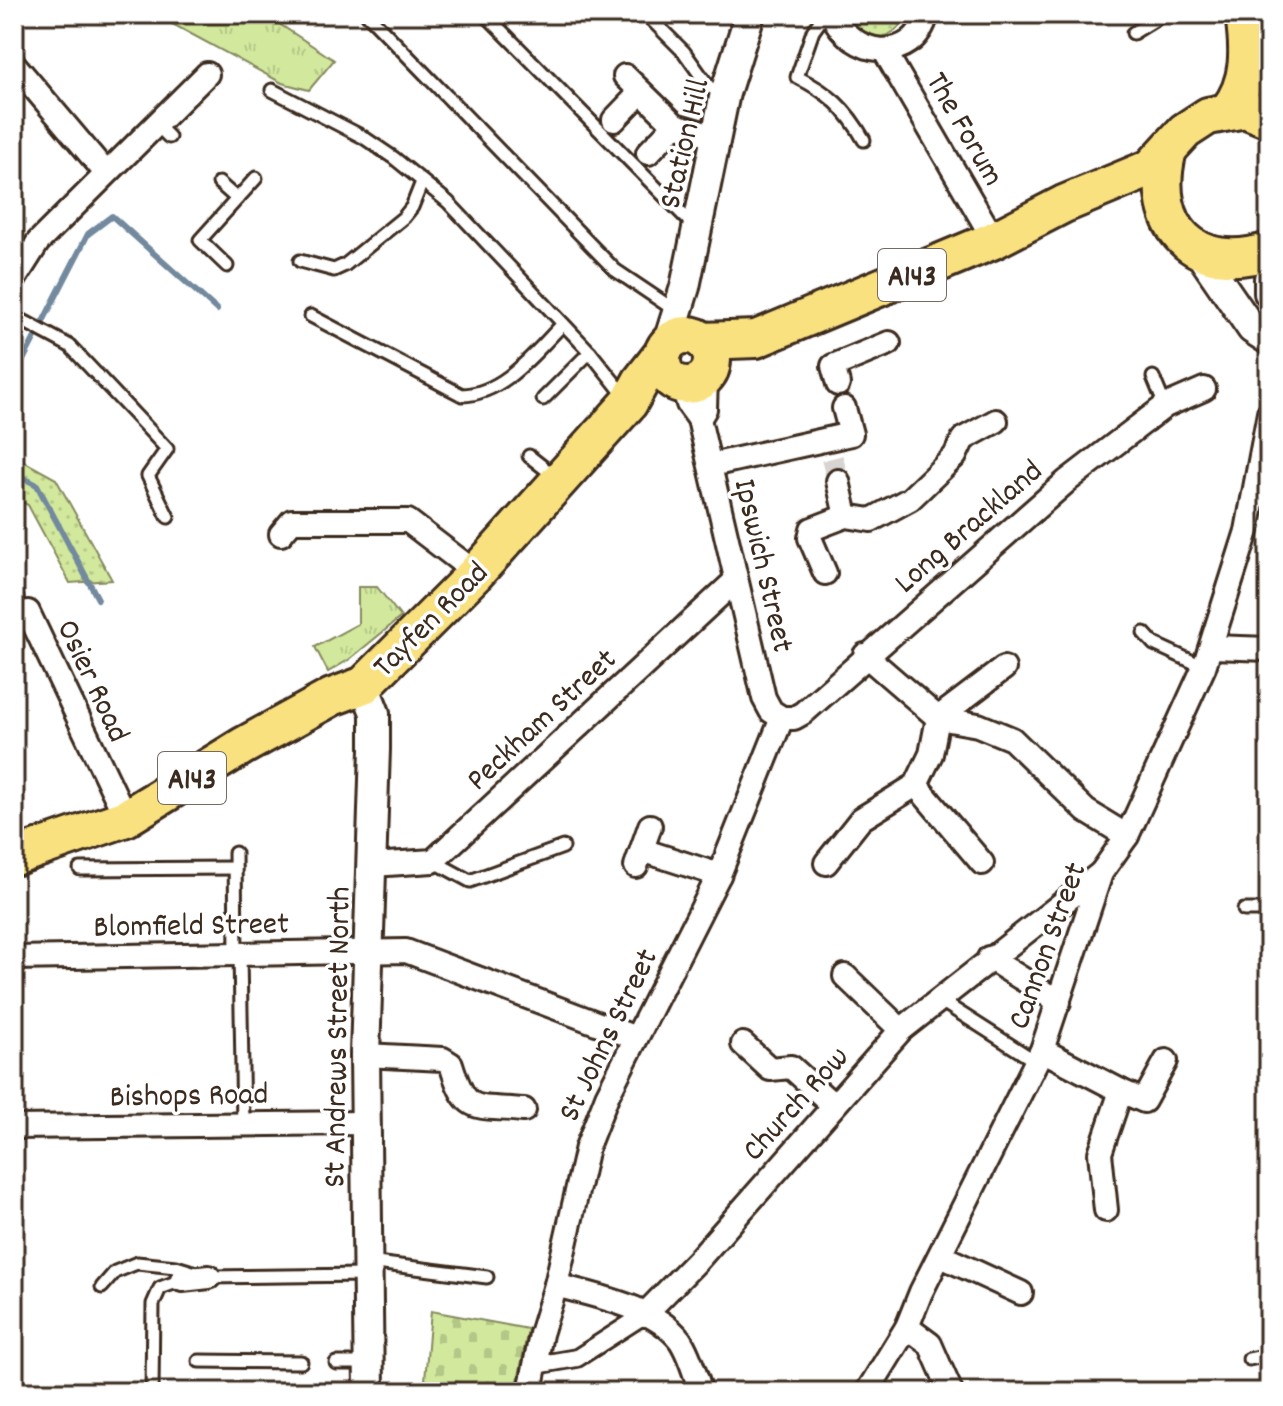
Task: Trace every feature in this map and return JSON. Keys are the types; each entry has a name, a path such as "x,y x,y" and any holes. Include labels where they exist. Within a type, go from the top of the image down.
{"main road":[{"path":"1246,14 1269,55"},
{"path":"1228,111 1237,99 1247,71 1246,14"},
{"path":"1269,119 1245,109 1228,111 1208,116 1185,131 1167,154 1161,193 1163,207 1186,239 1213,256 1234,259 1269,251"},
{"name":"A143","path":"1064,204 1151,168 1167,154"},
{"name":"A143","path":"1064,204 1107,199 1135,203 1150,208 1186,239"},
{"name":"Tayfen Road","path":"14,857 126,818 243,746 332,697 364,685 476,573 629,403 635,390 687,349 751,349 756,339 994,240 1064,204"}],"street":[{"name":"Station Hill","path":"687,349 697,229 725,93 750,14"},
{"path":"832,14 840,31 851,41 866,48 884,50"},
{"name":"The Forum","path":"927,14 919,31 905,43 884,50 994,240"},
{"path":"14,64 106,173"},
{"path":"14,280 38,242 106,173 162,130 207,74"},
{"path":"614,120 633,84 675,125 716,137"},
{"path":"648,153 675,125"},
{"path":"1186,239 1252,329 1269,340"},
{"path":"1269,279 1269,293"},
{"path":"838,384 833,366 889,343"},
{"name":"Ipswich Street","path":"687,349 705,409 699,419 764,698 771,711 782,718"},
{"name":"Long Brackland","path":"782,718 803,713 865,655 1067,481 1165,406 1204,389"},
{"path":"711,465 830,449 851,434 844,408"},
{"name":"Cannon Street","path":"867,1392 907,1327 921,1292 1038,1056 1101,873 1127,836 1208,657 1247,531 1269,413"},
{"path":"825,573 810,538 812,529 846,516 871,520 910,499 955,456 963,439 996,421"},
{"path":"838,481 846,516"},
{"path":"281,534 292,521 408,521 476,573"},
{"name":"Peckham Street","path":"433,861 736,580"},
{"name":"Osier Road","path":"20,601 126,818"},
{"path":"1208,657 1269,649"},
{"path":"865,655 938,718 978,725 1012,739 1086,811 1127,836"},
{"path":"826,863 861,819 916,785 931,754 938,718 1004,668"},
{"name":"St Andrews Street North","path":"364,685 375,713 365,1055 369,1392"},
{"name":"St Johns Street","path":"530,1392 541,1334 556,1285 587,1147 636,1038 719,875 782,718"},
{"path":"916,785 982,863"},
{"path":"650,826 639,858 719,875"},
{"path":"372,865 433,861"},
{"name":"Church Row","path":"536,1365 577,1358 644,1315 697,1261 832,1104 901,1030 1101,873"},
{"name":"Blomfield Street","path":"14,958 406,951 636,1038"},
{"path":"989,958 1059,1002"},
{"path":"845,976 901,1030"},
{"path":"743,1044 770,1069 791,1067 832,1104"},
{"path":"365,1055 443,1059 451,1064 462,1098 472,1105 524,1110"},
{"path":"1038,1056 1144,1101 1166,1061"},
{"path":"1106,1210 1100,1153 1121,1091"},
{"name":"Bishops Road","path":"14,1127 365,1123"},
{"path":"941,1256 1021,1293"},
{"path":"182,1280 209,1277"},
{"path":"556,1285 644,1315 678,1337 701,1392"},
{"path":"907,1327 930,1344 951,1392"}],"lane":[{"path":"367,14 615,270 687,349"},
{"path":"485,14 697,229"},
{"path":"646,14 684,52 709,87 725,93"},
{"path":"825,14 813,31 797,77 830,93 849,114 864,140"},
{"path":"1133,33 1164,14"},
{"path":"272,90 363,137 448,202 590,352 621,388 629,403"},
{"path":"227,266 200,240 256,178"},
{"path":"300,261 334,270 345,265 404,217 412,207 422,182"},
{"path":"219,183 237,199"},
{"path":"311,316 462,395 481,395 510,375 563,324"},
{"path":"17,317 70,346 167,449 148,476 168,517"},
{"path":"543,399 590,352"},
{"path":"1153,377 1165,406"},
{"path":"529,456 558,479"},
{"path":"1144,633 1154,644 1208,657"},
{"path":"433,861 470,881 563,847"},
{"path":"235,853 243,1125"},
{"path":"80,869 235,868"},
{"path":"1244,910 1269,910"},
{"path":"938,998 1038,1056"},
{"path":"102,1287 115,1272 137,1263 176,1267 209,1277 367,1268 487,1277"},
{"path":"152,1392 153,1304 160,1288 182,1280"},
{"path":"1249,1359 1269,1355"},
{"path":"199,1361 301,1362"},
{"path":"336,1363 368,1363"}],"green space":[{"path":"154,14 264,14 334,60 309,90 282,83"},
{"path":"842,14 907,14 893,32 875,37 856,31"},
{"path":"14,456 56,479 112,580 70,583 28,505 14,498"},
{"path":"358,587 377,587 401,617 350,659 328,672 315,647 358,624"},
{"path":"431,1311 528,1329 516,1392 478,1392 425,1380"}],"waterway":[{"path":"14,378 88,234 112,216 217,310"},
{"path":"14,473 37,485 98,599"}],"tunnel":[{"path":"832,458 838,481"}]}
